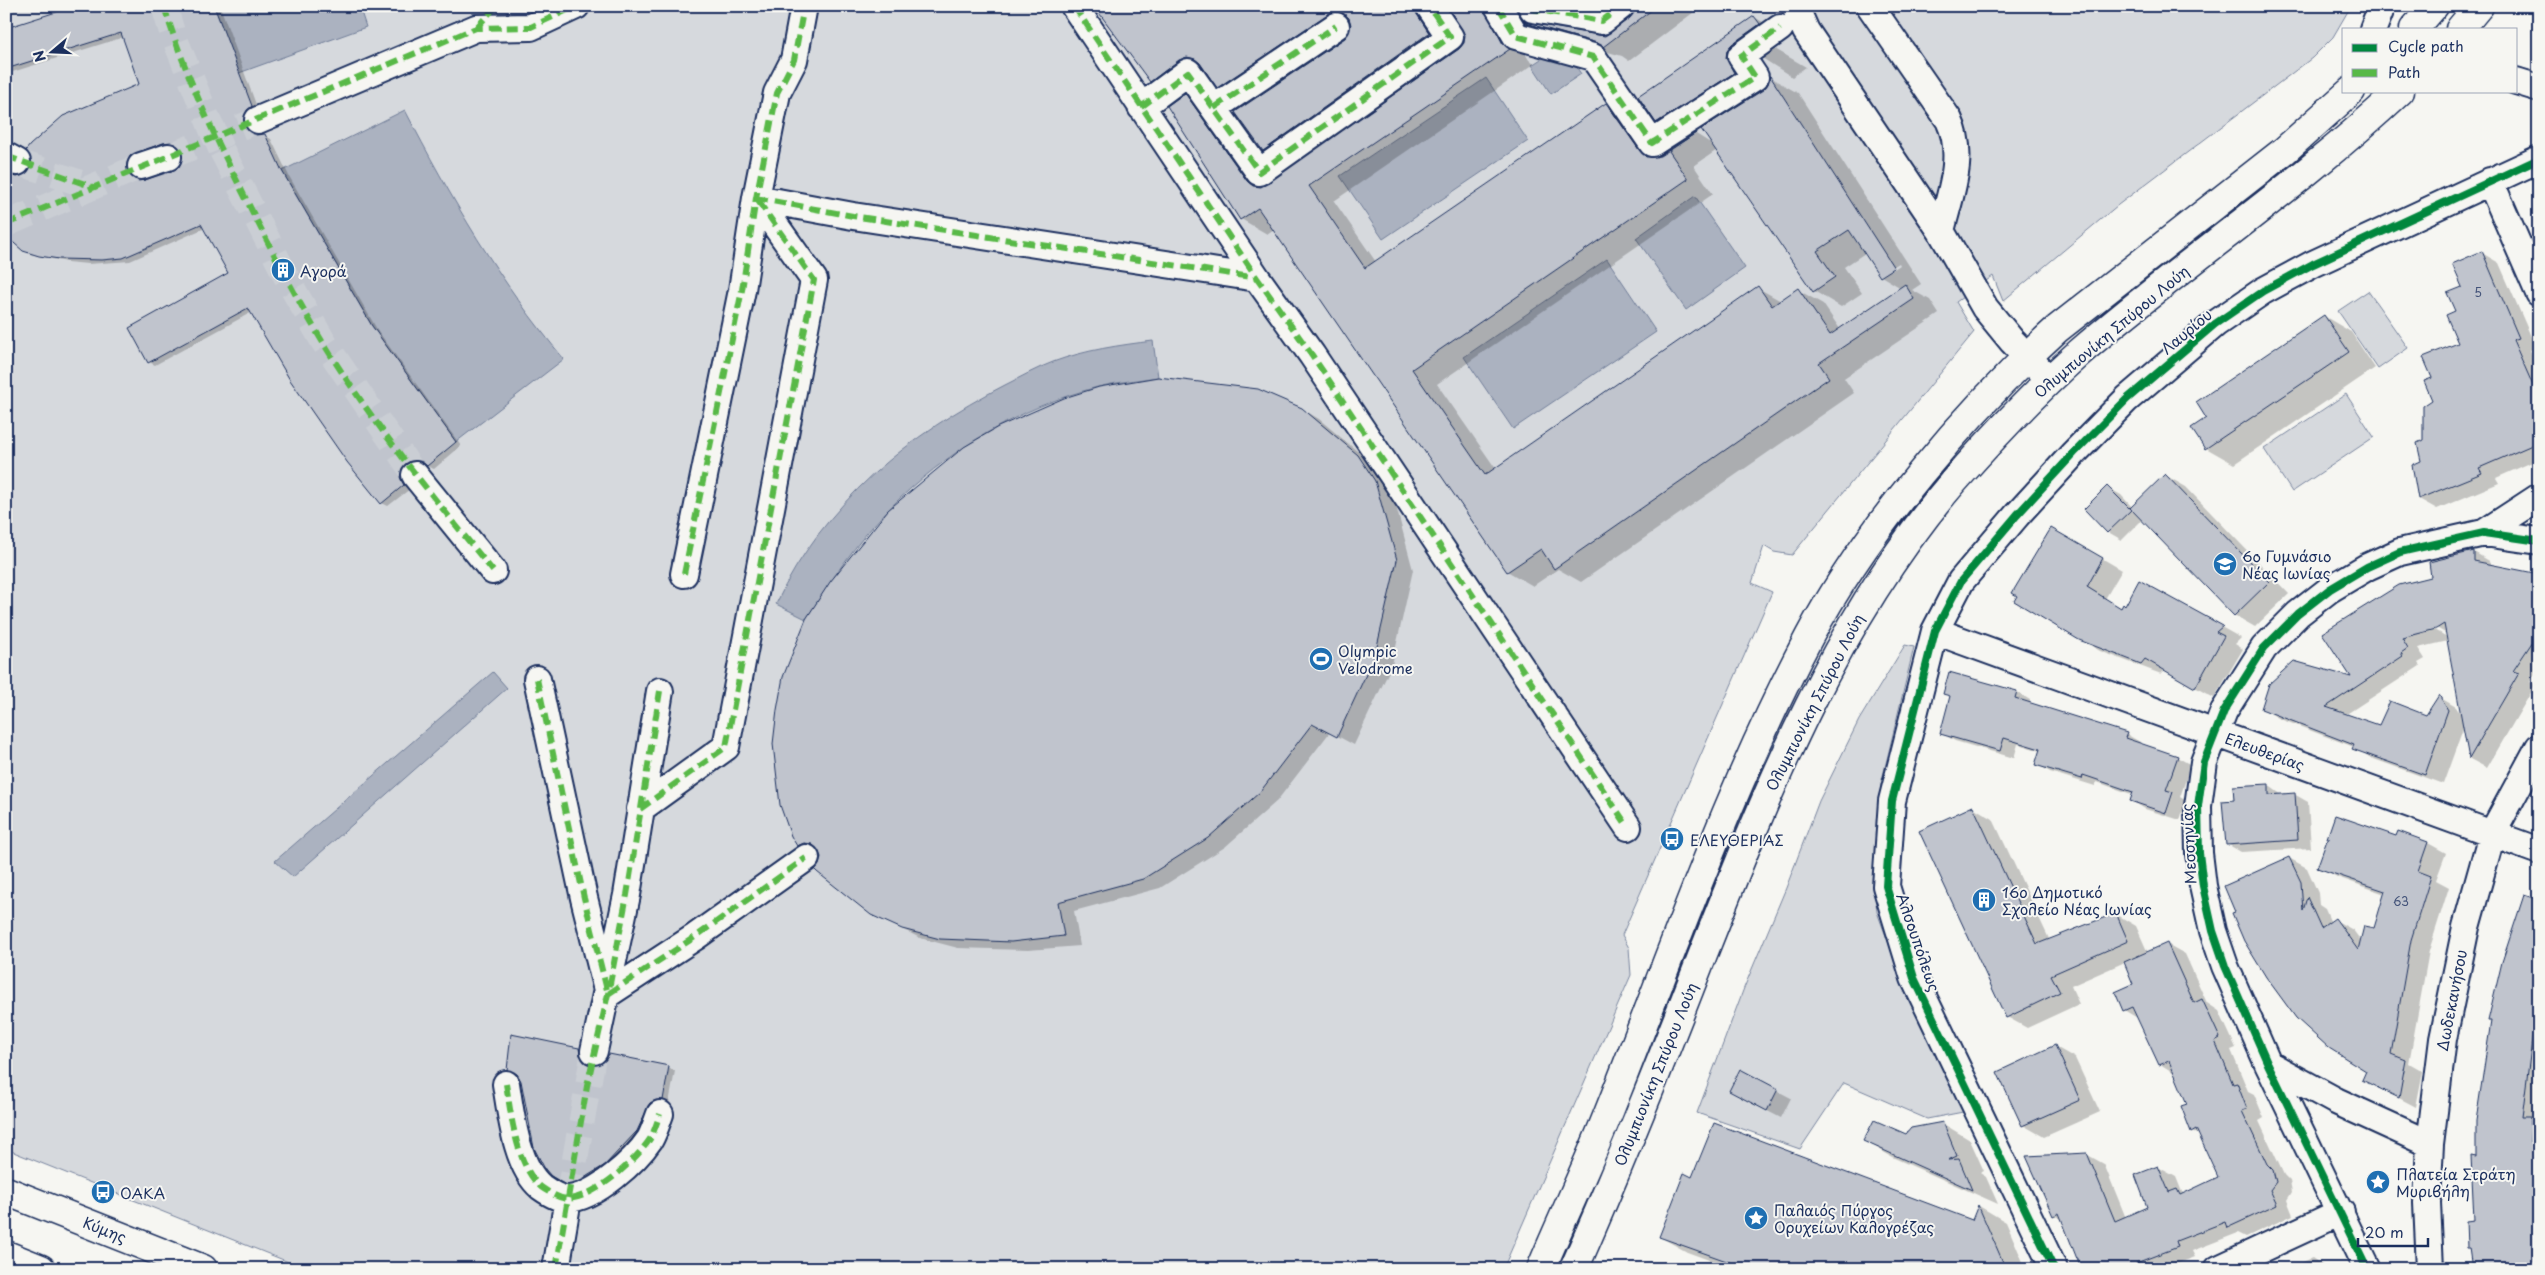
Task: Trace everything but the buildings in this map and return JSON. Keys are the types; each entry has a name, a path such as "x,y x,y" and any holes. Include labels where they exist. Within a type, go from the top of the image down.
{"main road":[{"path":"2415,28 2433,7"},
{"name":"Ολυμπιονίκη Σπύρου Λούη","path":"1541,1269 1605,1121 1721,825 1752,753 1809,637 1865,548 1895,506 1933,460 2027,356 2057,329 2284,151 2350,92"},
{"name":"Ολυμπιονίκη Σπύρου Λούη","path":"1574,1269 1635,1128 1770,785 1838,649 1864,604 1919,525 1982,451 2050,380 2081,352 2249,215 2336,148 2399,92"},
{"name":"Κύμης","path":"6,1191 203,1269"},
{"path":"6,1256 41,1269"}],"street":[{"path":"476,28 496,6"},
{"path":"258,120 476,28 531,27 576,6"},
{"path":"684,574 742,290 756,198 777,93 794,60 804,6"},
{"path":"1074,6 1256,278 1312,355 1628,827"},
{"path":"1141,106 1188,72 1259,172 1450,37 1429,6"},
{"path":"1498,6 1516,36 1592,57 1652,143 1755,77 1740,56 1780,28"},
{"path":"1531,6 1533,9 1602,21 1621,6"},
{"path":"1795,6 1806,31 1941,231 1985,308 2050,380"},
{"path":"1870,6 1949,120 1955,134 1958,149 1957,165 1941,231"},
{"path":"2373,28 2382,6"},
{"path":"1214,108 1336,26"},
{"path":"2518,82 2539,88"},
{"path":"2322,117 2342,89"},
{"path":"141,166 168,157"},
{"name":"Λαυρίου","path":"1935,630 1961,582 2061,466 2127,399 2216,324 2263,291 2313,264 2539,159"},
{"path":"2490,181 2539,293"},
{"path":"756,198 862,218 1256,278"},
{"path":"640,810 726,747 728,738 814,280 756,198"},
{"path":"415,475 493,571"},
{"name":"Μεσσηνίας","path":"2484,533 2539,496"},
{"name":"Μεσσηνίας","path":"2367,1269 2268,1064 2224,966 2203,886 2199,853 2198,806 2204,762 2224,711 2264,648 2298,614 2330,589 2367,567 2400,552 2484,533 2539,541"},
{"name":"Ελευθερίας","path":"1935,630 2539,851"},
{"name":"Αλσουπόλεως","path":"1935,630 1892,801 1886,886 1914,978 2054,1269"},
{"path":"537,679 584,898 608,994"},
{"path":"594,1050 608,994 660,691"},
{"name":"Δωδεκανήσου","path":"2430,1269 2427,1203 2430,1144 2443,1039 2466,928 2492,834 2539,747"},
{"path":"608,994 695,937 806,858"},
{"path":"2268,1064 2336,1101 2430,1144"},
{"path":"506,1084 515,1137 526,1164 540,1186 555,1196 568,1199 603,1184 628,1164 650,1138 660,1114"},
{"path":"556,1269 568,1199"},
{"path":"2218,1269 2341,1212"}],"shaded area":[{"path":"6,6 2351,6 2333,37 2312,58 2118,205 2003,301 1993,276 1956,302 1974,332 1792,555 1774,552 1764,546 1752,583 1772,592 1622,935 1629,948 1631,975 1503,1269 306,1269 6,1149"},
{"path":"214,6 359,6 366,27 239,73"},
{"path":"1562,45 1581,74 1551,94 1532,65"},
{"path":"1486,78 1528,141 1383,239 1340,176"},
{"path":"405,110 477,239 518,300 564,359 456,442 372,326 282,171"},
{"path":"1695,196 1745,268 1686,310 1636,238"},
{"path":"1607,259 1656,332 1513,429 1464,357"},
{"path":"2368,291 2408,348 2378,369 2338,311"},
{"path":"1153,341 1158,377 1105,385 1069,395 1012,419 985,434 933,469 876,522 834,576 806,619 776,604 795,568 818,534 844,504 872,475 935,426 1005,385 1053,362 1090,351"},
{"path":"2346,394 2374,437 2292,492 2264,449"},
{"path":"1905,645 1914,647 1881,784 1873,875 1877,912 1895,960 1963,1112 1927,1119 1844,1083 1800,1149 1697,1113 1744,988 1786,888 1819,801 1859,720"},
{"path":"493,672 507,688 293,877 275,861"}],"tunnel":[{"path":"164,6 172,32 215,137 290,284 323,341 415,475"},
{"path":"168,157 258,120"},
{"path":"17,162 93,187"},
{"path":"6,224 141,166"},
{"path":"568,1199 594,1051"}],"marked path":[{"path":"164,6 180,53 208,121 269,245 322,341 382,430 493,571"},
{"path":"476,28 496,6"},
{"path":"6,224 476,28 531,27 576,6"},
{"path":"684,574 742,290 756,198 777,93 794,60 804,6"},
{"path":"1074,6 1257,278"},
{"path":"1141,107 1188,72 1259,172 1450,37 1429,6"},
{"path":"1498,6 1516,36 1593,57 1652,143 1755,77 1741,56 1780,28"},
{"path":"1531,6 1533,9 1602,21 1621,6"},
{"path":"1214,108 1336,26"},
{"path":"6,156 93,187"},
{"path":"756,198 853,216 1257,278 1312,355 1628,827"},
{"path":"640,809 726,747 814,280 756,198"},
{"path":"537,679 584,898 608,994 695,937 806,858"},
{"path":"556,1269 587,1086 608,994 627,895 660,691"},
{"path":"506,1084 516,1138 526,1166 541,1187 565,1199 579,1197 591,1192 625,1167 650,1139 660,1114"}],"cycle path":[{"path":"2054,1269 1914,978 1886,886 1892,801 1935,631 1961,581 2017,515 2127,399 2215,324 2263,291 2313,264 2539,159"},
{"path":"2367,1269 2268,1064 2225,966 2213,931 2203,886 2199,853 2198,806 2204,762 2224,711 2264,648 2298,614 2330,589 2367,567 2400,552 2484,533 2539,541"}],"place":[{"name":"Αγορά","path":"283,270"},
{"name":"6ο Γυμνάσιο Νέας Ιωνίας","path":"2225,564"},
{"name":"Olympic Velodrome","path":"1321,659"},
{"name":"ΕΛΕΥΘΕΡΙΑΣ","path":"1672,839"},
{"name":"16ο Δημοτικό Σχολείο Νέας Ιωνίας","path":"1984,900"},
{"name":"Πλατεία Στράτη Μυριβήλη","path":"2378,1182"},
{"name":"ΟΑΚΑ","path":"103,1192"},
{"name":"Παλαιός Πύργος Ορυχείων Καλογρέζας","path":"1756,1218"}]}
